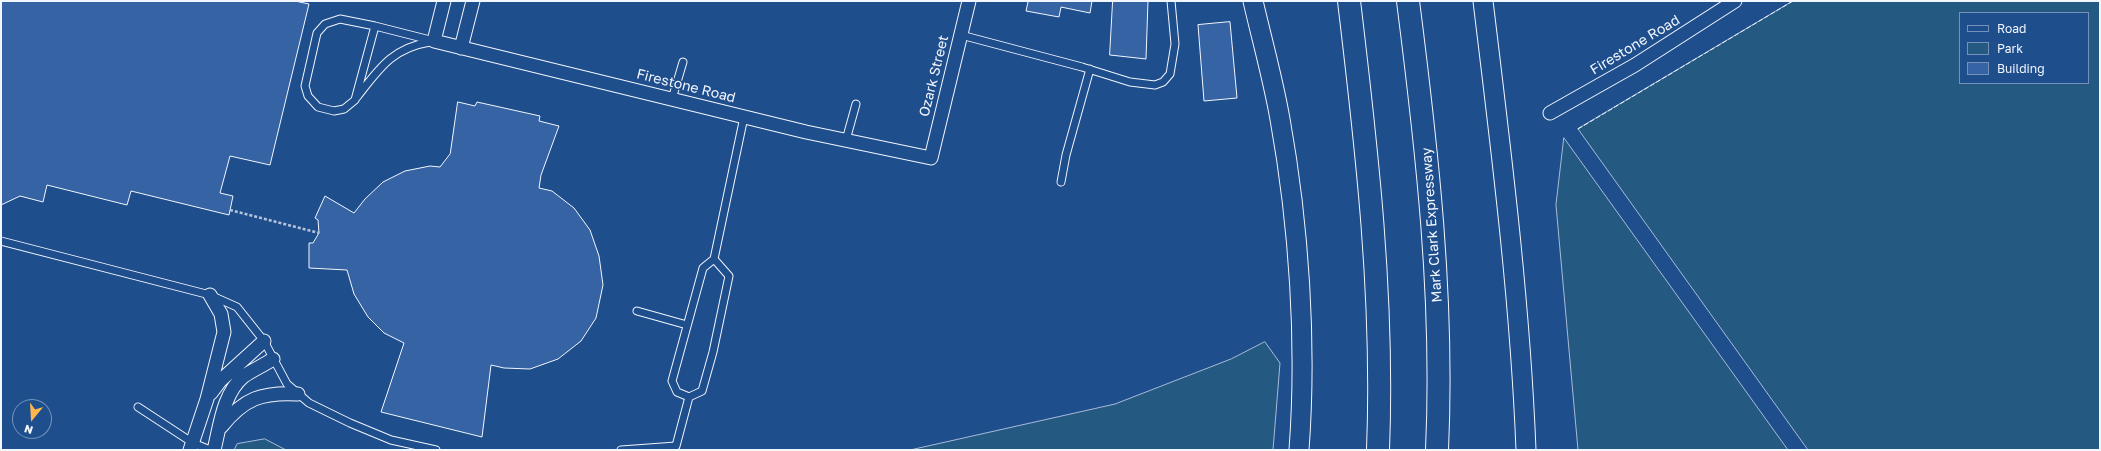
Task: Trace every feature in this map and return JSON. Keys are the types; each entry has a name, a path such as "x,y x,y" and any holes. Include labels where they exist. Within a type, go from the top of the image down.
{"highway":[{"path":"1350,1 1372,194 1377,261 1380,361 1378,450"},
{"name":"Mark Clark Expressway","path":"1408,1 1426,146 1437,276 1437,450"},
{"path":"1438,336 1449,406 1449,450"}],"main road":[{"path":"1253,1 1280,118 1296,225 1300,330 1299,450"},
{"path":"1482,1 1514,263 1523,377 1526,450"}],"street":[{"path":"434,41 444,1"},
{"path":"461,48 473,1"},
{"name":"Ozark Street","path":"931,158 969,1"},
{"name":"Firestone Road","path":"1550,113 1635,65 1734,1"},
{"name":"Firestone Road","path":"434,41 744,117 931,158"},
{"path":"192,447 208,399 224,332 221,314 210,295"},
{"path":"208,399 220,382 264,341"},
{"path":"214,450 223,410 230,393 243,377 274,359"},
{"path":"218,430 231,414 248,401 273,392 298,394"}],"lane":[{"path":"961,35 1130,82 1155,84 1163,82 1170,74 1175,44 1171,1"},
{"path":"340,19 434,41 423,43 398,52 384,63 355,100 344,109 334,111 318,107 308,96 305,86 317,33 325,24 340,19"},
{"path":"355,100 374,26"},
{"path":"672,99 683,62"},
{"path":"1061,182 1066,155 1090,70"},
{"path":"846,140 856,104"},
{"path":"714,259 729,276 713,352 702,391 689,397 676,392 672,381 703,268 714,259 744,117"},
{"path":"1,240 210,295 237,307 264,341 287,384 309,403 391,440 436,450"},
{"path":"637,311 687,325"},
{"path":"621,450 676,446 689,397"},
{"path":"138,406 192,447 210,450"}],"path":[{"path":"230,210 319,234"}],"green space":[{"path":"1793,1 2100,1 2100,450 1808,450 1578,129"},
{"path":"1564,138 1788,450 1578,450 1556,205"},
{"path":"1265,342 1280,363 1273,450 910,450 1115,404 1231,359"},
{"path":"265,439 286,450 234,450 237,444"}],"building":[{"path":"1,1 295,1 309,4 270,165 230,156 220,193 233,196 229,215 131,191 127,205 47,185 43,202 20,196 1,205"},
{"path":"1023,1 1092,1 1090,13 1061,7 1059,17 1026,11 1028,2"},
{"path":"1113,1 1148,1 1146,59 1110,55"},
{"path":"1230,22 1237,98 1204,101 1198,25"},
{"path":"458,102 475,106 477,102 540,116 539,121 559,126 541,175 539,188 552,191 574,208 590,230 599,256 603,285 596,318 581,341 558,359 530,369 504,368 491,365 482,437 381,412 404,343 384,333 368,317 354,294 347,270 309,268 309,243 313,243 319,233 318,220 315,218 325,196 354,213 365,199 383,182 405,171 430,166 440,167 450,154"}],"fence":[{"path":"1578,129 1793,1"}]}
